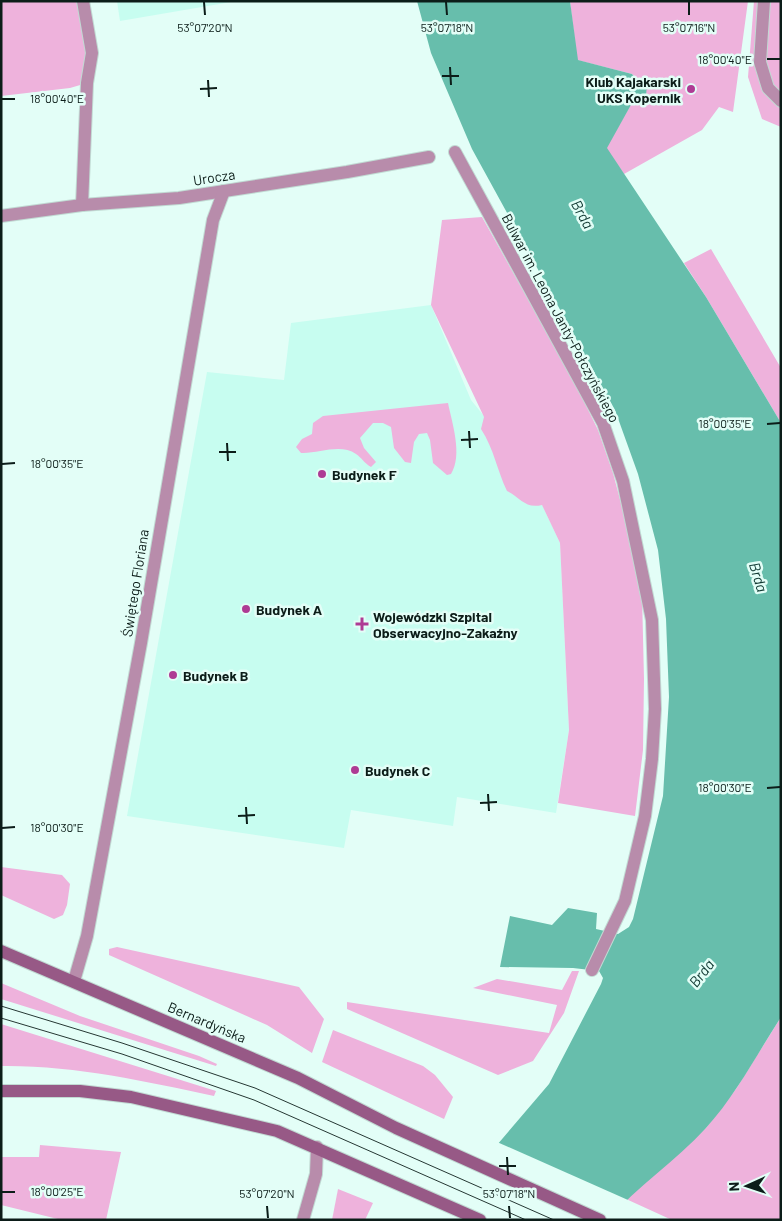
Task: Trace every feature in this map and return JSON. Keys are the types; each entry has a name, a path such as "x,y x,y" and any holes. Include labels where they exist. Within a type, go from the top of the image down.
{"main road":[{"name":"Bernardyńska","path":"1,951 298,1078 396,1128 600,1220"},
{"path":"1,1091 80,1091 131,1097 277,1131 480,1220"}],"street":[{"path":"82,205 87,83 92,52 83,1"},
{"path":"764,1 760,62 768,88 781,102"},
{"name":"Bulwar im. Leona Janty-Połczyńskiego","path":"455,152 603,424 623,481 652,620 655,709 652,759 644,816 625,900 592,970"},
{"name":"Urocza","path":"1,216 82,205 179,198 430,157"},
{"name":"Świętego Floriana","path":"74,981 86,936 135,672 213,220 224,191"},
{"path":"303,1220 316,1174 317,1147"}],"shaded area":[{"path":"1,1 83,1 92,53 87,83 70,88 1,96"},
{"path":"117,1 237,1 120,21"},
{"name":"Klub Kajakarski UKS Kopernik","path":"570,1 748,1 733,112 719,107 702,130 624,174 606,148 637,94 638,81 632,74 577,60"},
{"path":"754,1 781,1 781,127 762,119 748,77"},
{"path":"482,217 575,383 598,430 613,473 631,541 642,595 644,679 643,750 635,816 558,803 569,730 560,543 542,505 527,504 507,491 489,444 481,429 484,417 431,305 442,220"},
{"path":"711,249 781,368 781,423 684,263"},
{"name":"Wojewódzki Szpital Obserwacyjno-Zakaźny","path":"431,305 471,400 523,464 560,543 569,730 556,813 457,797 453,826 351,810 344,848 127,816 207,372 284,380 291,323"},
{"path":"448,403 456,448 456,458 451,474 447,475 433,463 430,440 427,433 419,434 414,442 411,463 405,462 394,448 391,427 383,423 373,423 360,438 364,448 376,462 371,467 358,456 343,449 301,453 296,447 302,439 312,434 313,423 323,416"},
{"path":"1,867 62,875 70,884 67,905 63,915 54,919 1,895"},
{"path":"117,947 299,987 324,1019 312,1053 267,1025 109,955 109,949"},
{"path":"572,971 579,971 564,1013 533,1061 498,1075 347,1009 347,1002 549,1033 557,1005 473,988 497,979 562,990"},
{"path":"1,983 80,1016 199,1056 217,1064 216,1066 1,999"},
{"path":"781,1017 781,1220 672,1220 626,1199 706,1128 736,1089"},
{"path":"1,1024 216,1091 214,1096 82,1071 28,1066 1,1066"},
{"path":"333,1030 423,1066 435,1075 453,1097 444,1119 322,1062"},
{"path":"40,1145 121,1152 106,1220 62,1220 1,1205 1,1157 39,1157"},
{"path":"338,1189 373,1203 365,1220 332,1220"}],"water":[{"name":"Brda","path":"417,1 570,1 578,60 632,74 638,81 647,84 646,96 637,94 607,148 706,297 781,423 781,1017 737,1088 706,1128 682,1152 631,1196 608,1220 433,1220 549,1084 603,978 599,971 573,968 500,967 510,916 552,925 568,908 597,913 596,929 618,934 629,927 633,919 663,796 669,697 666,619 658,550 638,474 615,410 472,149 431,53"}],"pier":[{"path":"497,1142 628,1200 611,1220 431,1220"}],"tram line":[{"path":"1,1006 122,1043 255,1088 554,1220"},
{"path":"1,1018 122,1054 254,1100 526,1220"}],"place":[{"name":"Klub Kajakarski UKS Kopernik","path":"691,89"},
{"name":"Budynek F","path":"322,474"},
{"name":"Budynek A","path":"246,609"},
{"name":"Wojewódzki Szpital Obserwacyjno-Zakaźny","path":"362,624"},
{"name":"Budynek B","path":"173,675"},
{"name":"Budynek C","path":"355,770"}]}
